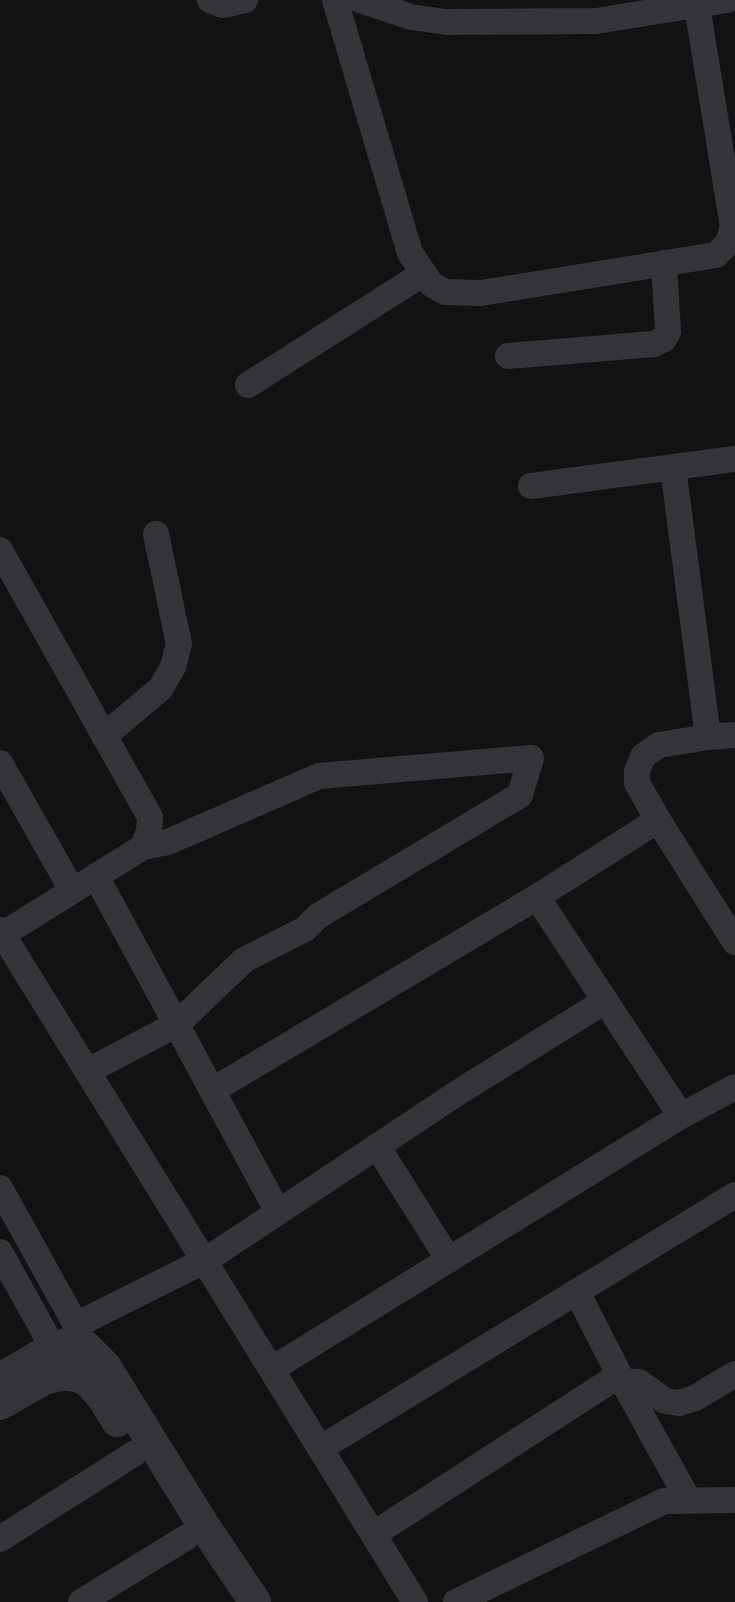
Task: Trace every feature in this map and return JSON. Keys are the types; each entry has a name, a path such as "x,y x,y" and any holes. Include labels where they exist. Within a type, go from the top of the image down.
{"street":[{"path":"210,0 223,5 245,0"},
{"path":"335,0 410,253 431,284 445,292 481,293 716,255 732,243 733,227 697,2"},
{"path":"360,0 411,17 446,22 596,21 697,2 727,0"},
{"path":"508,356 654,344 664,339 668,332 664,263"},
{"path":"248,385 424,273"},
{"path":"531,486 735,459"},
{"path":"673,467 728,737 659,745 643,756 637,771 637,783 735,941"},
{"path":"104,736 160,689 173,667 179,644 156,534"},
{"path":"0,550 150,817 149,831 143,847"},
{"path":"88,1071 177,1024 244,960 305,929 318,916 520,795 531,758 319,776 168,842 143,847 1,934 206,1260 415,1602"},
{"path":"0,764 72,890"},
{"path":"213,1090 537,897 658,820"},
{"path":"96,876 278,1212"},
{"path":"537,897 681,1116"},
{"path":"0,1379 71,1339 127,1301 206,1260 462,1090 605,1001"},
{"path":"272,1369 681,1116 735,1087"},
{"path":"377,1146 449,1260"},
{"path":"0,1188 71,1339 80,1377"},
{"path":"321,1448 735,1195"},
{"path":"0,1252 71,1339 105,1366 198,1516 255,1602"},
{"path":"577,1292 622,1380 689,1501"},
{"path":"0,1404 44,1379 65,1374 80,1377 89,1382 104,1398 135,1454 230,1602"},
{"path":"374,1534 610,1381 639,1382 665,1401 679,1403 696,1398 735,1374"},
{"path":"0,1539 135,1454"},
{"path":"456,1602 664,1501 735,1500"},
{"path":"81,1602 187,1537"}]}
